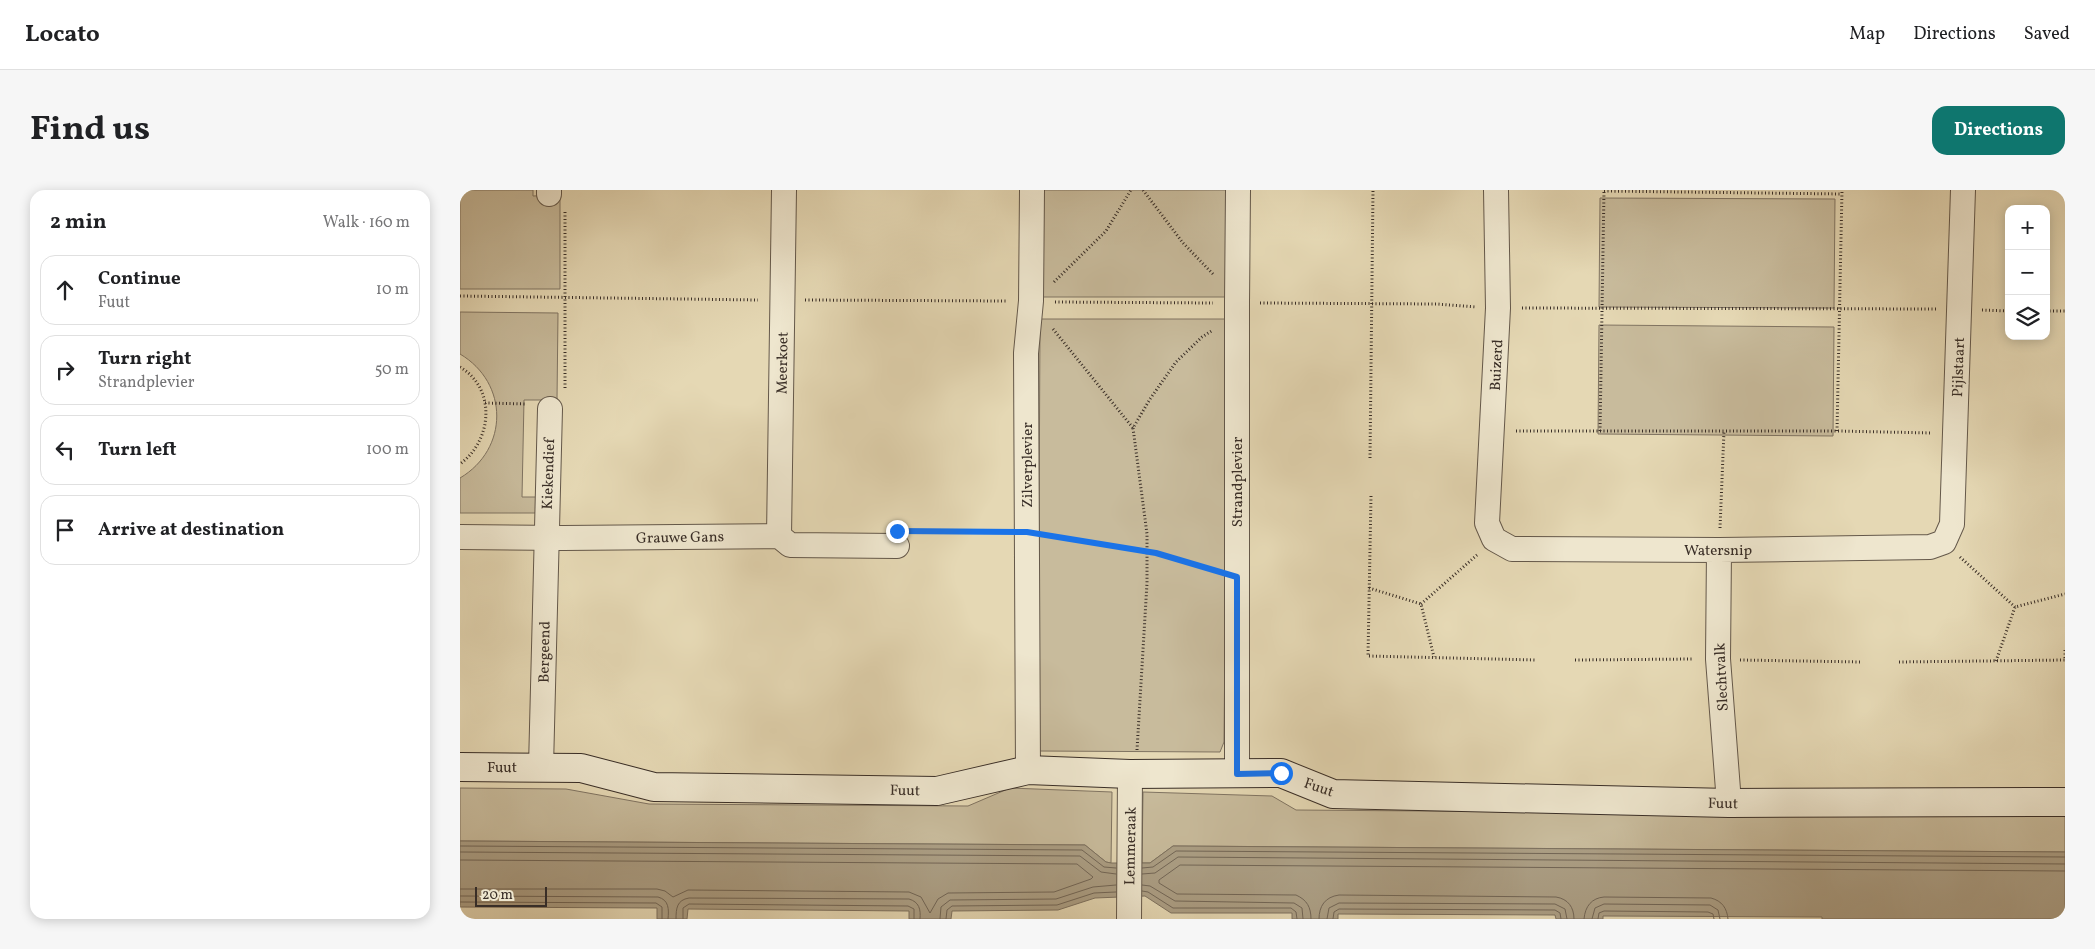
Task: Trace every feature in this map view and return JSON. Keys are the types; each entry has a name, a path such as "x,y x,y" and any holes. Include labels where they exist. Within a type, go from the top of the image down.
{"street":[{"name":"Meerkoet","path":"779,536 784,190"},
{"name":"Zilverplevier","path":"1028,770 1026,353 1031,301 1032,190"},
{"name":"Strandplevier","path":"1237,774 1236,303 1238,190"},
{"name":"Buizerd","path":"1494,539 1487,523 1498,308 1496,190"},
{"name":"Pijlstaart","path":"1944,542 1952,524 1963,190"},
{"name":"Kiekendief","path":"546,538 550,409"},
{"name":"Grauwe Gans","path":"460,537 779,536 790,545 897,546"},
{"name":"Bergeend","path":"541,767 546,538"},
{"name":"Watersnip","path":"1494,539 1512,549 1719,550 1930,547 1944,542"},
{"name":"Slechtvalk","path":"1719,550 1718,659 1729,803"},
{"name":"Fuut","path":"460,767 581,768 654,787 937,791 1028,770 1130,774 1281,773 1332,794 1729,803 2065,802"},
{"name":"Lemmeraak","path":"1129,915 1130,774"}],"path":[{"path":"1130,774 1137,757 1147,583 1147,534 1133,428 1031,301 1060,278 1106,231 1131,190"},
{"path":"1133,428 1150,399 1176,362 1202,336 1222,325 1236,303 1210,270 1183,243 1143,190"},
{"path":"1370,458 1373,190"},
{"path":"1600,431 1604,190 1842,192 1838,430"},
{"path":"555,198 566,297"},
{"path":"2050,312 2065,311"},
{"path":"460,367 474,379 486,405 486,420 477,448 460,464"},
{"path":"1492,431 1838,430 1955,433"},
{"path":"1719,550 1724,431"},
{"path":"1370,496 1368,656 1536,660"},
{"path":"897,546 897,531 1027,532 1147,551 1237,577"},
{"path":"1421,604 1494,539"},
{"path":"1944,542 2015,607"},
{"path":"1369,588 1421,604"},
{"path":"2015,607 2065,594"},
{"path":"1421,604 1434,657"},
{"path":"1996,660 2015,607"},
{"path":"1899,662 2065,660 2065,649"}],"shaded area":[{"path":"460,190 533,190 533,196 560,195 560,289 460,289"},
{"path":"1041,190 1229,190 1229,297 1040,297"},
{"path":"1600,198 1835,199 1834,308 1599,307"},
{"path":"460,312 558,313 557,400 524,400 522,497 538,497 540,513 460,513 460,478 476,466 488,450 494,434 497,416 494,398 488,382 476,366 460,354"},
{"path":"1040,319 1228,319 1224,742 1220,752 1038,751"},
{"path":"1599,325 1834,327 1833,436 1598,434"},
{"path":"460,788 566,789 649,804 968,806 1010,788 1112,792 1111,863 1106,862 1085,845 460,841"},
{"path":"1143,792 1272,796 1296,810 2065,816 2065,852 1173,846 1150,863 1142,863"}],"water":[{"path":"460,841 1085,845 1106,862 1111,863 1150,863 1173,846 2065,852 2065,919 1822,919 1822,917 1603,916 1603,919 1556,919 1555,915 1338,914 1338,919 1292,919 1292,913 1171,913 1145,896 1095,898 1058,910 952,911 951,919 909,919 909,911 688,909 687,919 657,919 657,908 460,907"}],"route":[{"path":"897,531 1027,532 1156,553 1237,577 1237,774 1281,773"}]}
